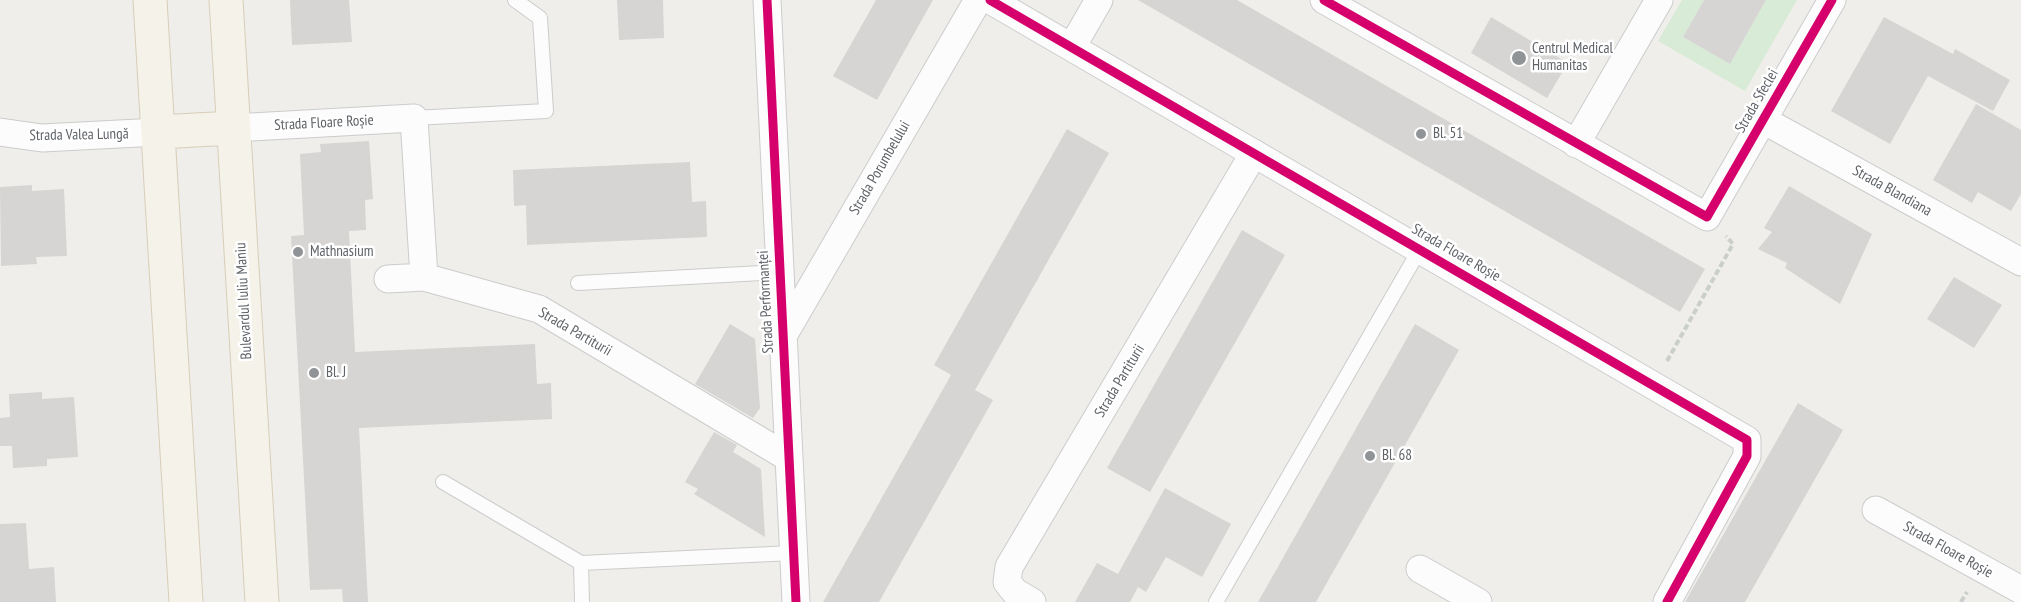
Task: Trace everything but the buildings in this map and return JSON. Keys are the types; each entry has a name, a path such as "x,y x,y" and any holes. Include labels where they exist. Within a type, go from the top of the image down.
{"main road":[{"path":"150,0 186,602"},
{"name":"Bulevardul Iuliu Maniu","path":"226,0 262,602"},
{"path":"158,132 233,128"}],"street":[{"name":"Strada Performanței","path":"766,0 795,602"},
{"name":"Strada Porumbelului","path":"783,336 978,0"},
{"name":"Strada Floare Roșie","path":"990,0 1747,440 1747,456 1667,602"},
{"path":"1072,47 1099,0"},
{"path":"1324,0 1707,217"},
{"path":"1576,144 1659,0"},
{"name":"Strada Sfeclei","path":"1707,217 1832,0"},
{"name":"Strada Floare Roșie","path":"233,128 414,118"},
{"path":"414,118 424,277"},
{"name":"Strada Blandiana","path":"1763,120 2021,262"},
{"name":"Strada Valea Lungă","path":"0,132 42,138 158,132"},
{"name":"Strada Partiturii","path":"1032,602 1015,592 1008,582 1009,567 1254,153"},
{"name":"Strada Partiturii","path":"388,279 424,277 539,309 789,458"},
{"name":"Strada Floare Roșie","path":"1876,510 2021,591"},
{"path":"1420,569 1478,602"}],"lane":[{"path":"414,118 546,111 540,18 516,0"},
{"path":"1216,602 1420,249"},
{"path":"578,283 780,272"},
{"path":"443,482 580,563 793,553"},
{"path":"580,563 582,602"}],"path":[{"path":"1653,385 1733,244 1707,217"}],"green space":[{"path":"1682,0 1704,0 1683,37 1730,64 1766,0 1797,0 1745,91 1658,41"}],"cycle path":[{"path":"767,0 796,602"},
{"path":"990,0 1747,440 1747,456 1667,602"},
{"path":"1324,0 1707,217 1832,0"}],"place":[{"name":"Centrul Medical Humanitas","path":"1519,58"},
{"name":"Bl. 51","path":"1421,134"},
{"name":"Mathnasium","path":"298,252"},
{"name":"Bl. J","path":"314,373"},
{"name":"Bl. 68","path":"1370,456"}]}
